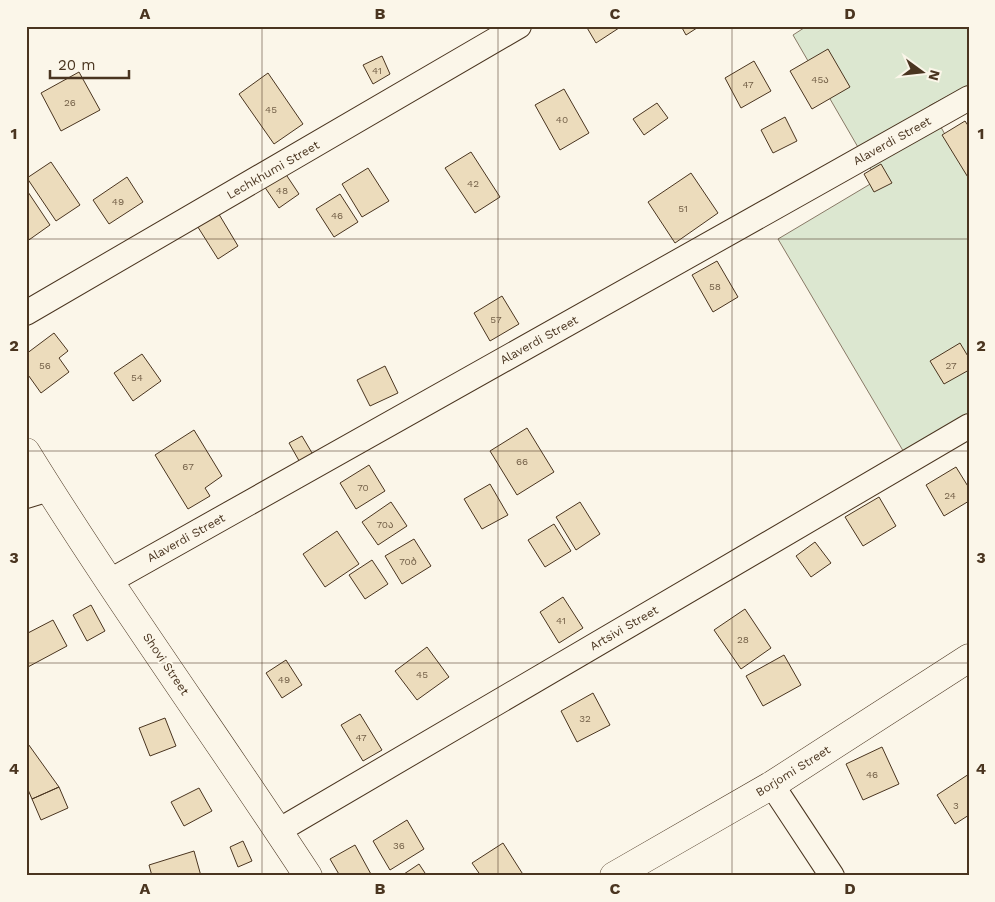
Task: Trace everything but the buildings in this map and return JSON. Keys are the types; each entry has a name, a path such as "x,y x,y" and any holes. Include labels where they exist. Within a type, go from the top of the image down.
{"street":[{"name":"Lechkhumi Street","path":"26,313 519,26"},
{"name":"Alaverdi Street","path":"110,581 969,98"},
{"name":"Artsivi Street","path":"278,831 969,426"},
{"name":"Shovi Street","path":"26,452 38,492 110,581 308,876"},
{"name":"Borjomi Street","path":"614,876 772,785 969,658"},
{"path":"772,785 832,876"}],"green space":[{"path":"807,26 969,26 969,85 929,106 969,177 969,417 905,454 778,239 877,180 793,35"}]}
